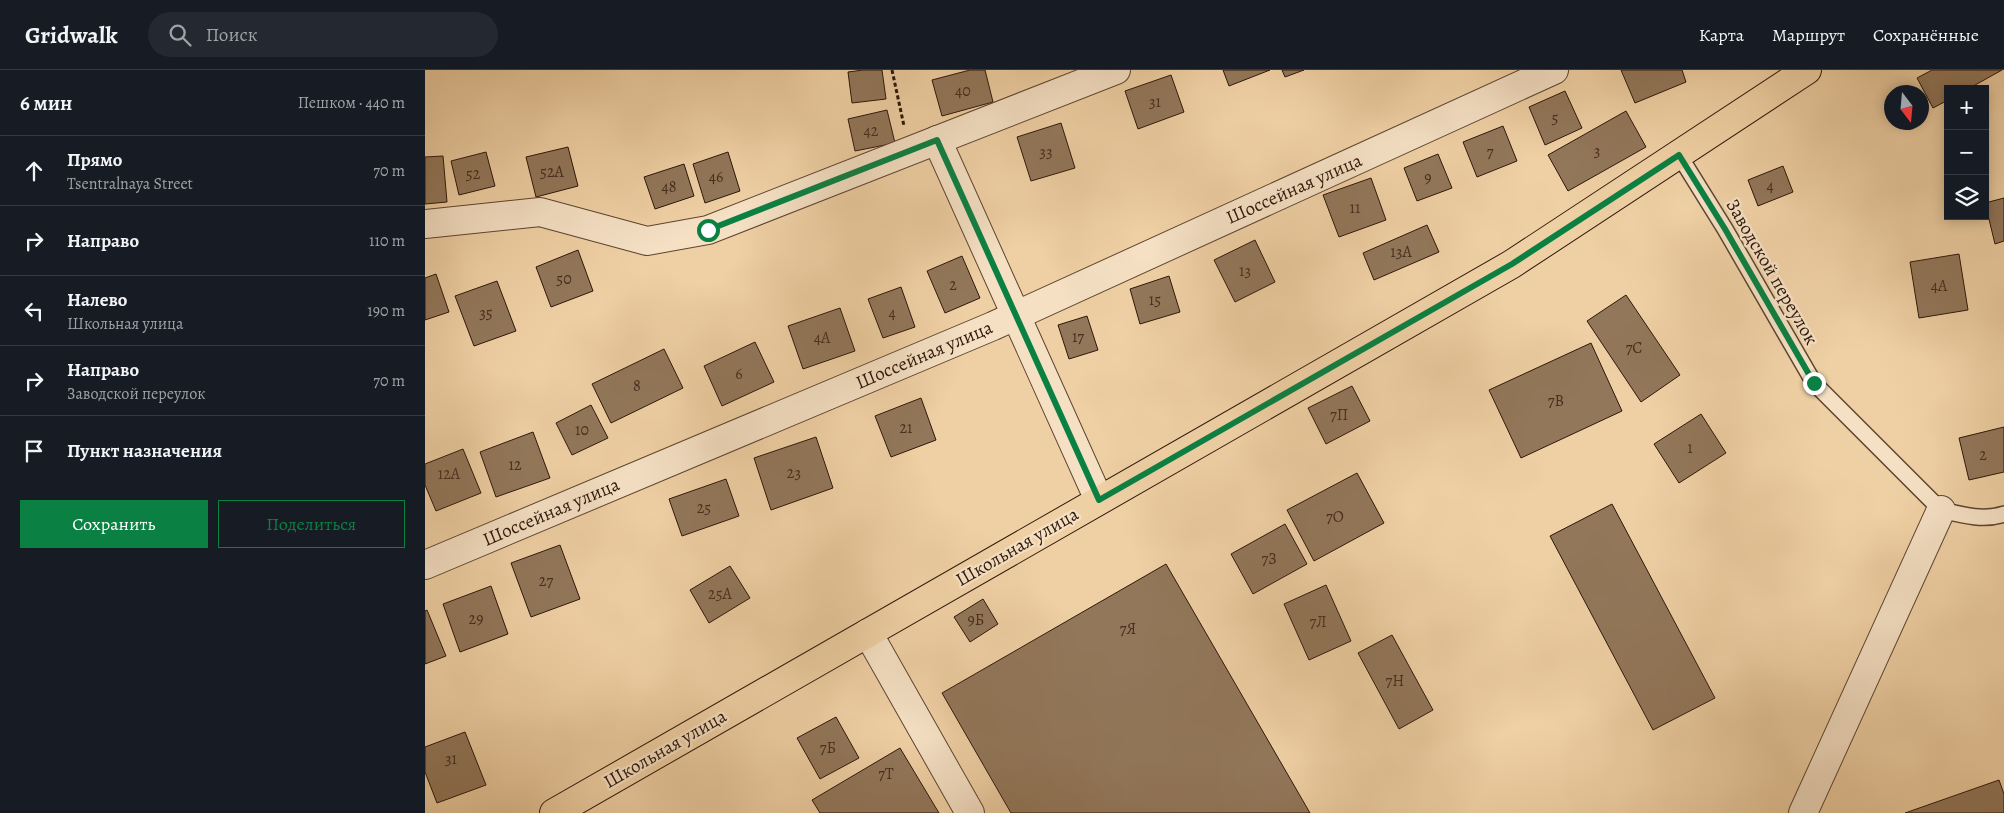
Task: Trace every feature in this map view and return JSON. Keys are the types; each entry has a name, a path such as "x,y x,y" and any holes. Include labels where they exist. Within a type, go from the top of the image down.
{"main road":[{"name":"Школьная улица","path":"553,813 1512,264 1807,70"}],"street":[{"path":"425,224 540,212 647,241 708,230 1116,70"},
{"name":"Шоссейная улица","path":"425,565 1015,316 1554,70"},
{"path":"937,140 1099,500"},
{"path":"1803,813 1941,510"},
{"path":"868,633 970,813"}],"lane":[{"name":"Заводской переулок","path":"1679,155 1725,229 1814,383 1941,510"},
{"path":"1941,510 1961,515 1992,518 2004,514"}],"path":[{"path":"892,70 909,150"}],"building":[{"path":"882,70 886,99 852,103 848,72"},
{"path":"970,70 985,70 993,102 942,116 932,80"},
{"path":"1223,70 1270,70 1229,86"},
{"path":"1282,70 1304,70 1285,77"},
{"path":"1621,70 1682,70 1686,82 1635,103"},
{"path":"1932,70 2002,70 1975,85 1944,85 1944,102 1933,108 1929,100 1929,85 1921,85 1917,78"},
{"path":"1171,75 1184,112 1138,129 1125,91"},
{"path":"1565,91 1582,128 1545,145 1529,107"},
{"path":"887,110 895,143 855,151 848,119"},
{"path":"1626,111 1646,147 1568,191 1548,155"},
{"path":"1061,123 1075,168 1031,181 1017,137"},
{"path":"1503,126 1517,161 1477,177 1463,142"},
{"path":"568,147 578,186 536,197 526,157"},
{"path":"486,152 495,186 459,195 451,161"},
{"path":"728,152 740,191 705,203 693,164"},
{"path":"1438,154 1452,188 1417,201 1404,168"},
{"path":"443,156 447,202 425,204 425,157"},
{"path":"684,164 694,196 655,209 644,177"},
{"path":"1783,166 1793,192 1758,206 1748,180"},
{"path":"1371,178 1386,220 1339,237 1323,195"},
{"path":"2004,198 2004,241 1995,244 1989,219 1989,202"},
{"path":"1427,225 1439,252 1374,280 1363,253"},
{"path":"1255,240 1275,282 1235,302 1214,260"},
{"path":"578,250 593,291 551,307 536,267"},
{"path":"1959,254 1968,310 1919,318 1910,262"},
{"path":"962,256 980,298 945,313 927,271"},
{"path":"436,274 449,312 425,320 425,278"},
{"path":"1169,276 1180,312 1140,324 1130,289"},
{"path":"497,281 516,331 474,346 455,296"},
{"path":"901,287 915,327 883,338 868,299"},
{"path":"1626,295 1680,375 1641,402 1587,321"},
{"path":"840,308 855,351 803,369 788,326"},
{"path":"1087,316 1098,350 1069,359 1058,325"},
{"path":"755,342 774,382 722,406 704,366"},
{"path":"1591,343 1622,411 1521,458 1489,390"},
{"path":"664,349 683,388 611,423 592,384"},
{"path":"1352,386 1370,421 1326,444 1308,408"},
{"path":"921,398 936,440 891,457 875,416"},
{"path":"591,405 608,438 572,455 556,423"},
{"path":"1701,414 1726,453 1679,483 1654,444"},
{"path":"2004,427 2004,472 1969,480 1959,438"},
{"path":"533,432 550,478 496,497 480,452"},
{"path":"816,437 833,488 771,510 754,458"},
{"path":"463,449 481,493 436,511 425,485 425,464"},
{"path":"1357,473 1384,523 1314,561 1287,510"},
{"path":"726,479 739,516 682,536 669,499"},
{"path":"1612,504 1715,698 1653,730 1550,536"},
{"path":"1285,524 1307,564 1253,594 1231,554"},
{"path":"560,545 580,599 531,617 511,563"},
{"path":"1166,564 1310,813 1011,813 942,693"},
{"path":"730,566 750,598 709,623 690,590"},
{"path":"1326,585 1351,641 1309,660 1284,604"},
{"path":"491,586 508,634 460,652 443,604"},
{"path":"983,599 998,624 970,642 954,617"},
{"path":"427,610 446,656 425,664 425,611"},
{"path":"1392,635 1433,710 1399,729 1358,653"},
{"path":"836,717 859,758 820,779 797,738"},
{"path":"465,732 486,785 437,803 425,772 425,747"},
{"path":"900,748 939,813 820,813 812,800"},
{"path":"1999,780 2004,794 2004,813 1905,813"}],"route":[{"path":"708,230 937,140 1099,500 1512,264 1679,155 1725,229 1814,383"}]}
